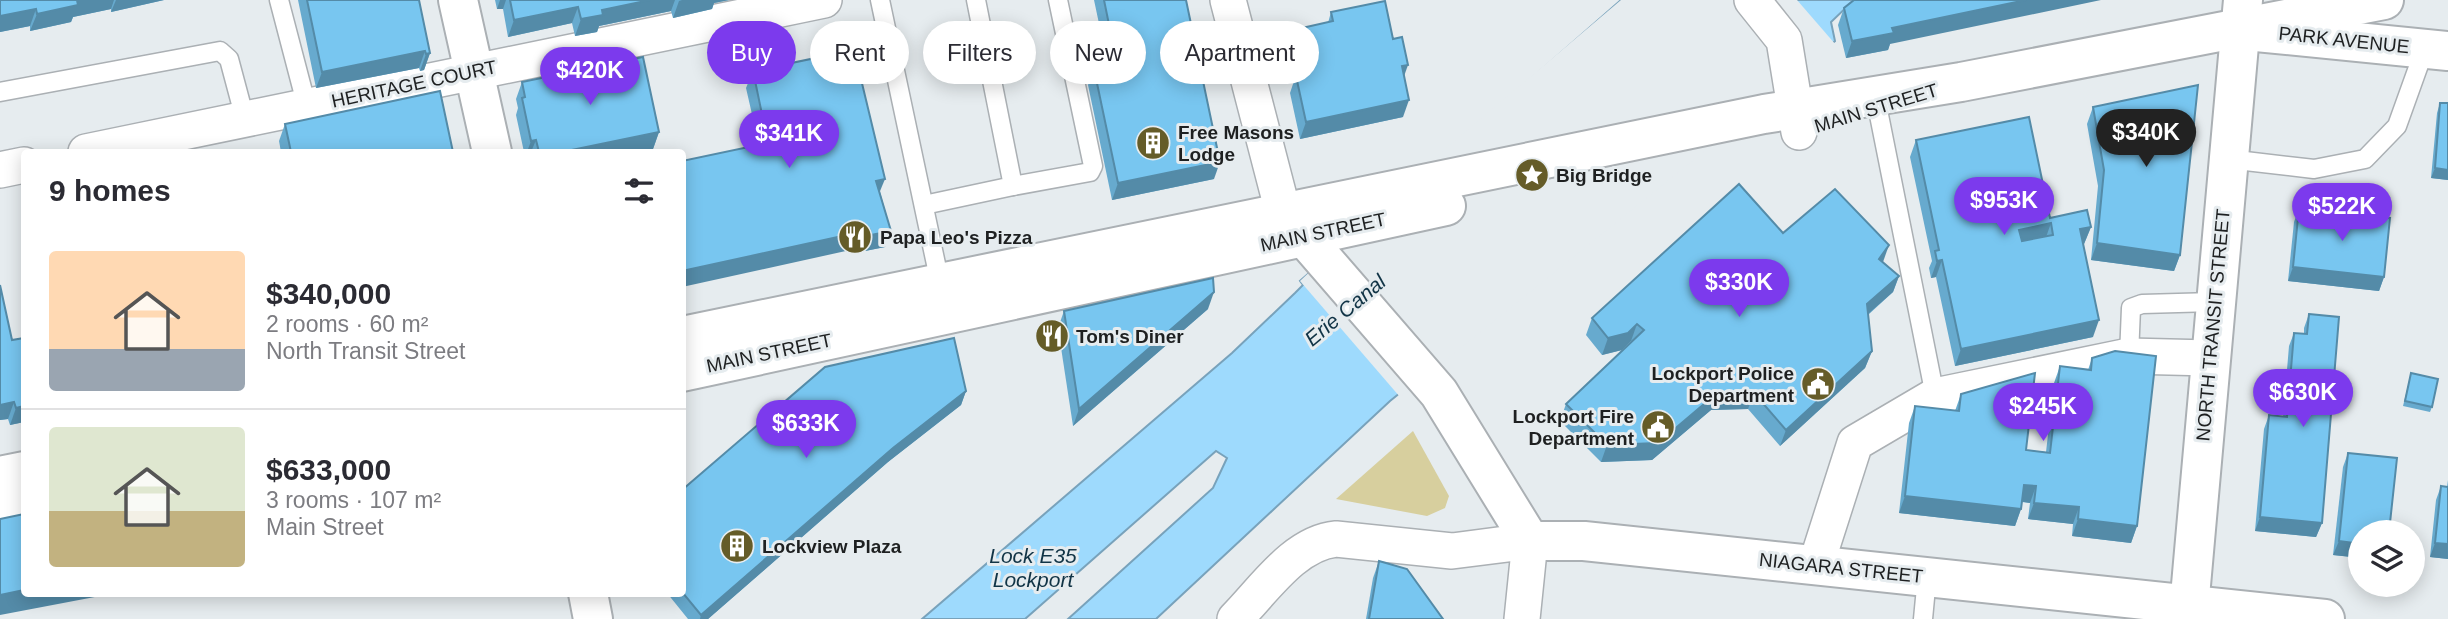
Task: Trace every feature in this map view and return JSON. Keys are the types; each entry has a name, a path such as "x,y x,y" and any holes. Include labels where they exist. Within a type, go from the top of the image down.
{"main road":[{"path":"458,0 491,149"},
{"path":"2241,15 2385,0"},
{"name":"MAIN STREET","path":"686,334 940,283 1303,236 1399,188 1788,110 1876,102 2241,15"},
{"name":"PARK AVENUE","path":"2241,15 2437,49"},
{"name":"NORTH TRANSIT STREET","path":"2189,611 2241,15"},
{"name":"MAIN STREET","path":"686,371 1303,236 1727,147 1788,110"},
{"path":"1303,236 1439,394 1530,541"},
{"path":"0,476 21,472"},
{"path":"0,509 21,505"},
{"name":"NIAGARA STREET","path":"1530,541 1584,541 1927,576 2189,611 2325,619"},
{"path":"589,597 593,619"}],"street":[{"name":"HERITAGE COURT","path":"100,149 824,0"},
{"path":"1228,0 1303,236"},
{"path":"1752,0 1784,40 1788,110"},
{"path":"0,169 21,166"},
{"path":"1815,565 1855,443 1935,396 2129,356 2210,358"},
{"path":"1236,619 1305,548 1323,540 1352,539 1452,551 1530,541 1522,619"}],"lane":[{"path":"279,0 307,107"},
{"path":"880,0 940,283"},
{"path":"976,0 1013,186"},
{"path":"924,205 1090,172 1093,166 1058,0"},
{"path":"2228,159 2314,169 2365,159 2397,126 2437,49"},
{"path":"0,92 220,51 229,59 245,119"},
{"path":"1876,102 1935,396"},
{"path":"2129,356 2131,308 2143,304 2214,302"},
{"path":"1923,619 1927,576"}],"shaded area":[{"path":"1413,431 1449,496 1445,508 1427,516 1336,499"}],"water":[{"path":"1621,0 1854,0 1831,22 1835,41 1390,401 1156,619 1068,619 1213,488 1227,458 1216,451 1025,619 922,619 1232,353 1303,285 1300,281"}],"pier":[{"path":"1621,0 1797,0 1836,45 1400,397 1300,281 1399,188"}],"building":[{"path":"0,0 77,0 78,5 37,14 36,9 0,16"},
{"path":"307,0 419,0 430,53 426,54 425,51 322,72"},
{"path":"510,0 650,0 602,10 603,15 581,19 578,7 514,20"},
{"name":"Free Masons Lodge","path":"1104,0 1186,0 1190,21 1160,21 1160,84 1204,84 1220,162 1118,183 1097,84 1146,84 1146,21 1108,21"},
{"path":"1854,0 2026,0 1892,28 1894,33 1852,41 1844,8"},
{"path":"1385,1 1393,39 1402,37 1408,65 1402,66 1409,100 1306,122 1298,84 1319,84 1319,24 1333,21 1331,12"},
{"path":"643,57 659,132 577,149 538,149 536,140 531,141 522,98 525,97 522,82"},
{"path":"810,59 810,84 862,84 885,179 876,181 891,231 871,235 870,230 686,270 686,160 768,143 756,84 796,84 796,62"},
{"path":"2198,85 2180,255 2097,243 2104,170 2093,107"},
{"path":"440,91 452,149 290,149 285,124"},
{"path":"2440,103 2448,103 2448,170 2435,168"},
{"path":"2029,117 2050,218 2087,210 2091,227 2080,229 2099,320 1961,349 1942,260 1937,261 1935,251 1939,250 1916,140","holes":["2051,223 2053,235 2022,241 2019,230"]},
{"path":"1739,184 1783,233 1835,189 1889,245 1879,259 1899,276 1867,304 1872,351 1786,430 1754,393 1717,393 1658,443 1607,445 1566,404 1644,330 1637,324 1628,333 1608,338 1592,318"},
{"path":"2299,208 2390,218 2384,277 2293,267"},
{"path":"1213,278 1214,292 1079,409 1064,311"},
{"path":"0,285 12,340 21,338 21,407 16,408 14,402 0,405"},
{"path":"2309,314 2339,317 2322,523 2260,517 2269,415 2287,417 2294,333 2307,334"},
{"name":"Lockview Plaza","path":"954,338 966,391 893,448 701,615 686,597 686,487 825,367"},
{"path":"2115,351 2156,356 2137,526 2078,519 2079,507 2034,503 2036,486 2024,485 2021,509 1905,496 1915,406 1959,411 1961,394 2035,373 2026,450 2050,453 2060,366 2091,370 2092,358"},
{"path":"2411,373 2438,379 2432,407 2405,401"},
{"path":"2348,453 2397,458 2390,520 2348,520 2348,542 2339,541"},
{"path":"2441,486 2448,487 2448,544 2435,543"},
{"path":"21,515 21,591 0,595 0,519"},
{"path":"1379,561 1407,569 1443,619 1369,619"}],"place":[{"name":"Free Masons Lodge","path":"1153,143"},
{"name":"Big Bridge","path":"1532,175"},
{"name":"Papa Leo's Pizza","path":"855,237"},
{"name":"Tom's Diner","path":"1052,336"},
{"name":"Lockport Police Department","path":"1818,384"},
{"name":"Lockport Fire Department","path":"1658,427"},
{"name":"Lockview Plaza","path":"737,546"}],"water label":[{"name":"Erie Canal","path":"1345,310"},
{"name":"Lock E35 Lockport","path":"1033,567"}]}
